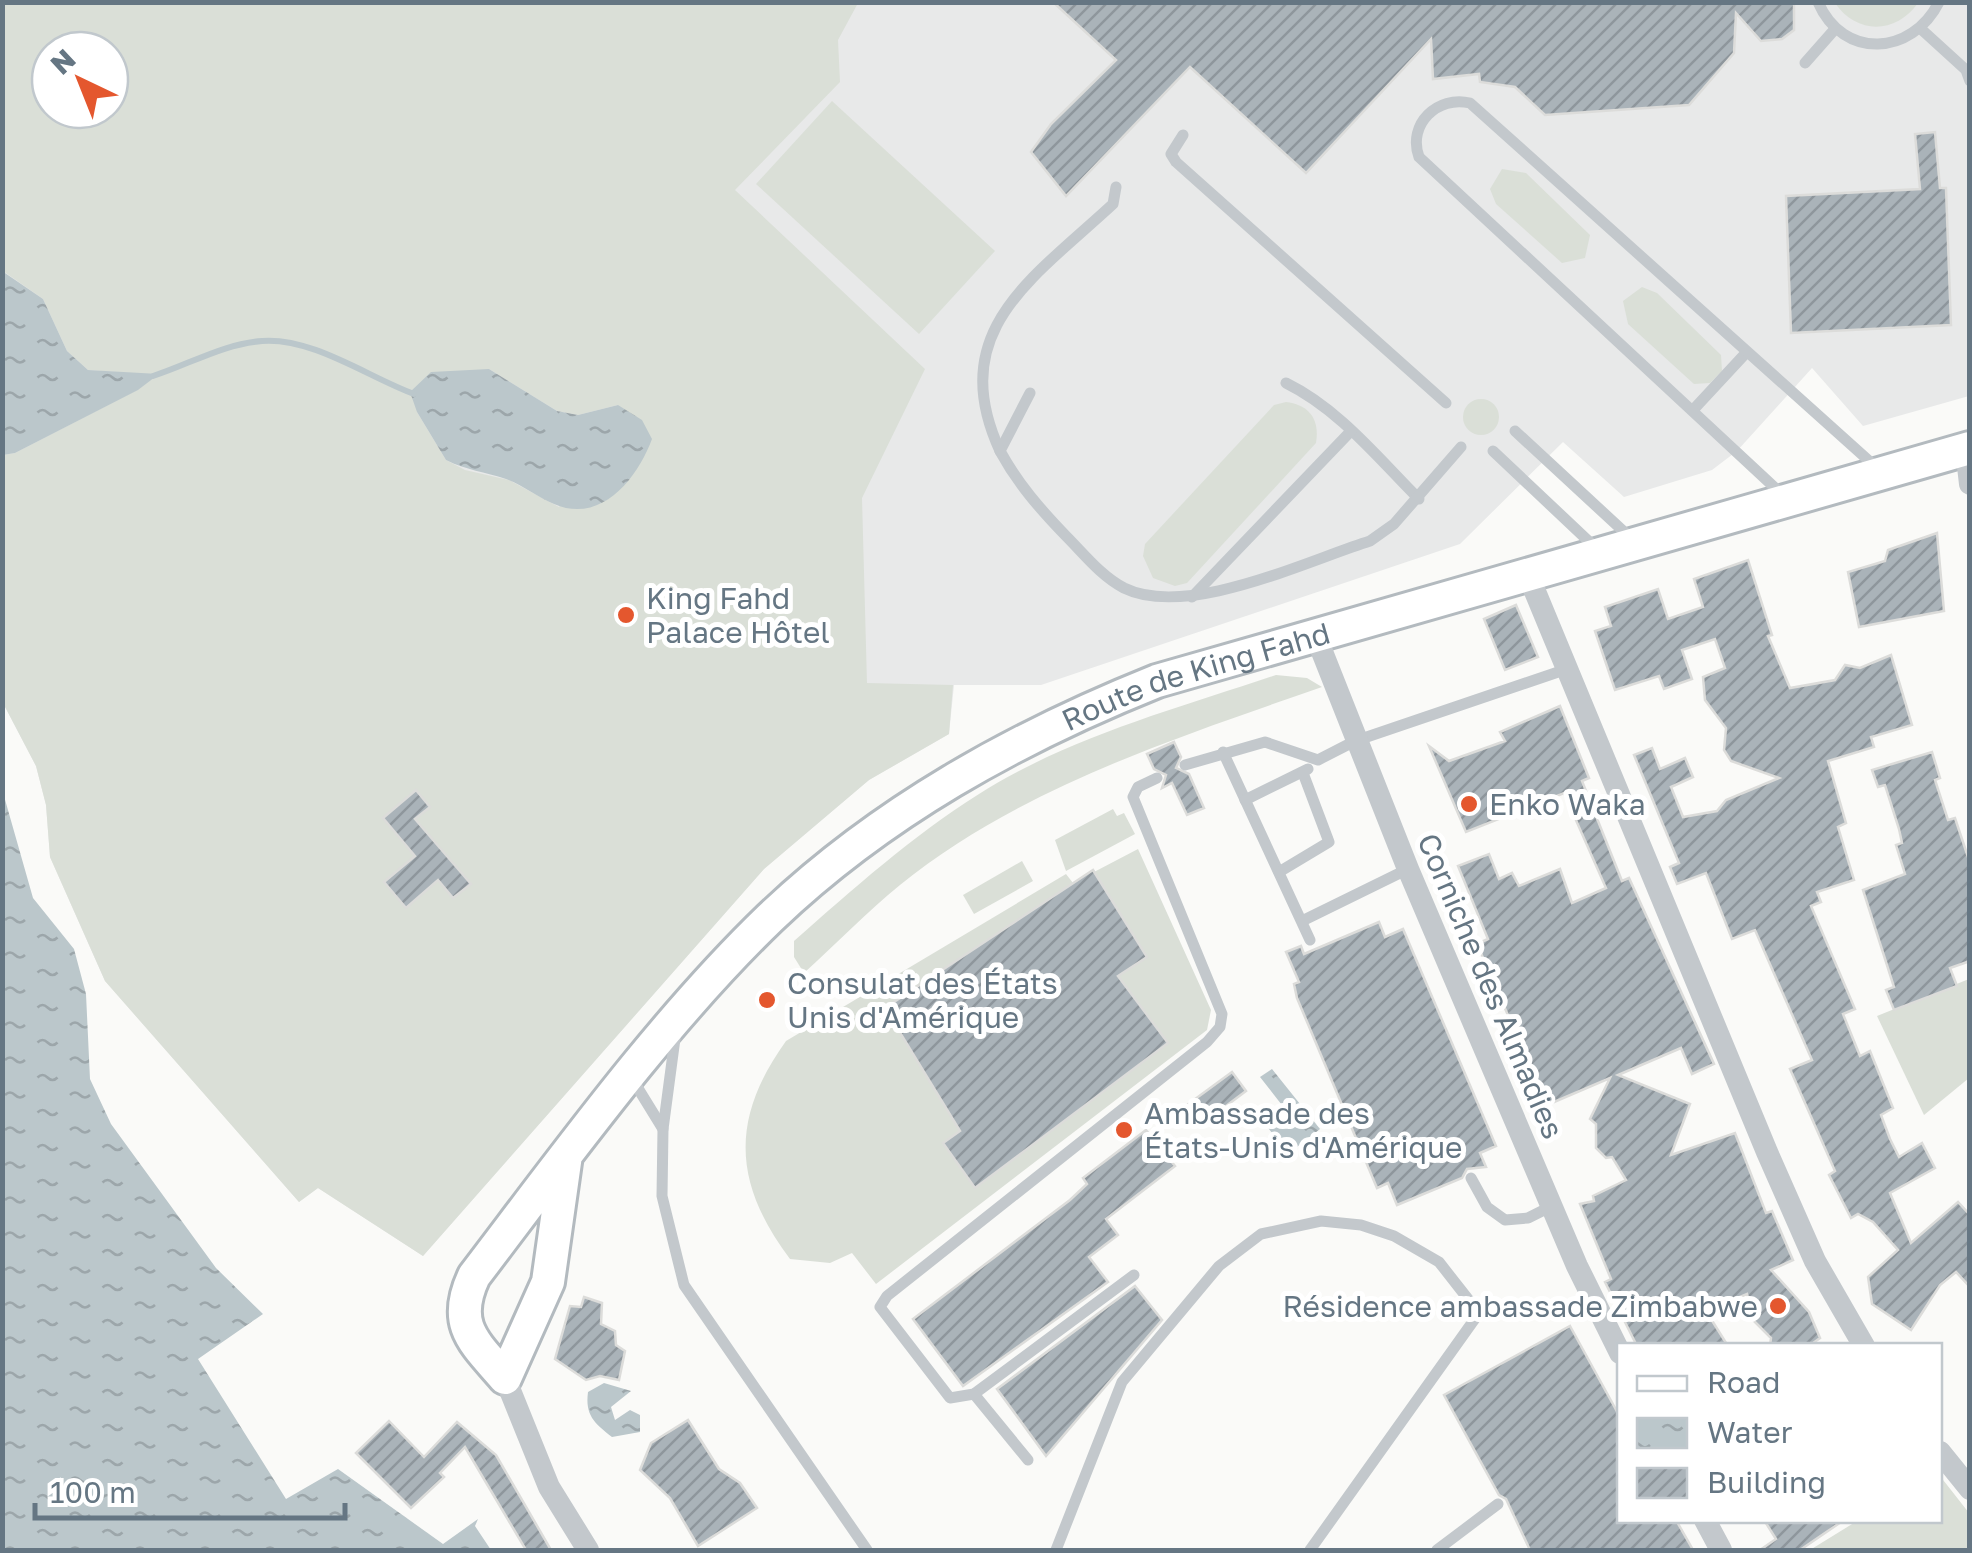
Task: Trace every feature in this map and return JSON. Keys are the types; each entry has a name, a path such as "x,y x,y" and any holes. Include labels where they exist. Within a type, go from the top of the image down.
{"street":[{"name":"Route de King Fahd","path":"505,1378 474,1342 463,1320 464,1298 474,1276 566,1155 772,916 915,803 972,767 1064,719 1156,682 1968,448"},
{"path":"1968,448 1970,484"},
{"path":"1529,577 1775,1170 1816,1261 1862,1343"},
{"name":"Corniche des Almadies","path":"1316,639 1408,870 1552,1206 1617,1347"},
{"path":"566,1155 548,1282 505,1378 549,1487 588,1550"},
{"path":"1942,1454 1970,1489"},
{"path":"1707,1523 1721,1550"}],"lane":[{"path":"1818,2 1834,28 1862,44 1878,46 1893,44 1921,29 1939,2"},
{"path":"1805,64 1834,28"},
{"path":"1921,29 1968,74"},
{"path":"1788,500 1420,156 1415,144 1417,129 1439,104 1454,100 1470,103 1744,354 1880,471"},
{"path":"1183,135 1171,154 1176,162 1446,404"},
{"path":"1116,187 1112,204 1008,307 992,330 982,357 986,422 1018,484 1100,572 1126,589 1191,598 1370,541 1418,499 1461,448"},
{"path":"1692,410 1744,354"},
{"path":"1286,384 1311,395 1352,430 1418,499"},
{"path":"1000,451 1030,394"},
{"path":"1191,598 1352,430"},
{"path":"1514,431 1637,544"},
{"path":"1493,451 1600,553"},
{"path":"1245,800 1356,742 1566,669"},
{"path":"1185,765 1265,742 1318,760"},
{"path":"1222,752 1310,940"},
{"path":"1279,872 1328,842 1303,773"},
{"path":"1134,1275 974,1394 950,1398 880,1307 881,1301 1208,1042 1220,1027 1222,1014 1133,797 1138,787 1158,778"},
{"path":"1302,921 1408,870"},
{"path":"677,1022 663,1129 662,1196 684,1285 867,1550"},
{"path":"631,1077 663,1129"},
{"path":"1470,1178 1487,1207 1505,1220 1528,1218 1552,1206"},
{"path":"1056,1550 1104,1435 1110,1410 1138,1358 1239,1248 1262,1234 1321,1220 1361,1225 1409,1244 1439,1262 1479,1313 1310,1550"},
{"path":"974,1394 1028,1460"},
{"path":"1437,1550 1498,1504"}],"shaded area":[{"name":"King Fahd Palace Hôtel","path":"3,3 1969,3 1969,396 1863,426 1812,368 1737,451 1712,470 1624,497 1563,442 1460,544 1041,685 954,685 949,734 869,780 764,869 423,1256 318,1188 299,1202 105,981 50,857 46,805 36,766 3,703"},
{"path":"3,3 858,3 838,40 840,82 735,190 925,369 862,498 867,683 953,685 949,734 869,780 764,869 423,1256 318,1188 299,1202 105,981 50,857 46,805 36,766 3,703 3,455 15,453 137,390 157,375 88,370 67,351 43,299 3,271","holes":["489,369 557,411 578,415 618,405 559,507 509,480 465,470 446,460 417,412"]},
{"path":"1835,3 1918,3 1899,21 1876,27 1854,21"},
{"path":"832,101 995,251 919,334 756,184"},
{"path":"1502,169 1526,173 1590,235 1585,258 1562,263 1496,204 1490,189"},
{"path":"1642,287 1657,293 1721,355 1722,371 1710,383 1694,384 1628,324 1623,301"},
{"path":"1481,399 1494,404 1499,417 1494,430 1481,435 1468,430 1463,417 1468,404"},
{"path":"1286,402 1301,406 1311,415 1316,443 1187,583 1175,586 1153,578 1143,556 1145,544 1274,405"},
{"path":"1276,675 1307,678 1322,687 1157,746 1048,793 946,851 888,895 804,973 794,957 794,941 906,846 979,794 1086,740"},
{"path":"1113,809 1117,816 1124,813 1135,834 1066,871 1055,840"},
{"path":"1138,849 1211,1010 1207,1030 876,1284 852,1253 830,1263 790,1259 757,1204 746,1151 755,1097 786,1041 1066,874 1073,883"},
{"path":"1022,861 1033,881 974,914 963,895"},
{"path":"1969,979 1969,1078 1924,1115 1877,1016"},
{"path":"1942,1479 1969,1513 1969,1550 1810,1550 1854,1523 1942,1523"}],"water":[{"path":"2,271 43,299 67,351 88,370 159,374 138,390 15,453 3,455"},
{"path":"489,369 557,411 578,415 618,405 642,420 652,439 638,468 616,494 602,503 571,509 506,479 446,460 417,412 410,392 431,372"},
{"path":"2,789 33,898 74,949 86,994 90,1079 111,1124 216,1268 263,1314 198,1359 286,1499 338,1469 443,1544 478,1519 475,1526 491,1550 3,1550"},
{"path":"1272,1069 1320,1129 1288,1154 1263,1121 1285,1109 1260,1077"},
{"path":"604,1383 631,1391 611,1407 615,1420 630,1410 640,1415 640,1432 612,1437 592,1418 588,1392"}],"building":[{"path":"1053,2 1794,2 1794,30 1782,39 1761,41 1736,13 1734,53 1689,105 1545,115 1515,87 1480,82 1479,74 1433,79 1431,39 1306,173 1190,67 1066,196 1031,152 1051,124 1116,60"},
{"path":"1935,132 1940,188 1946,188 1951,325 1791,333 1786,196 1920,189 1915,134"},
{"path":"1937,533 1944,611 1859,627 1848,572 1885,561 1888,550"},
{"path":"1748,560 1772,635 1768,636 1790,688 1835,680 1845,665 1860,668 1891,655 1912,725 1871,737 1874,747 1828,761 1846,823 1838,827 1854,880 1817,892 1821,902 1811,906 1855,1009 1843,1014 1860,1056 1870,1051 1893,1108 1881,1115 1890,1139 1899,1157 1922,1143 1935,1168 1890,1193 1911,1243 1958,1202 1970,1215 1970,1287 1956,1272 1940,1285 1911,1330 1872,1304 1868,1277 1898,1250 1873,1222 1858,1214 1851,1218 1829,1175 1835,1171 1790,1069 1812,1060 1755,930 1732,939 1706,873 1677,884 1670,867 1679,863 1634,755 1652,748 1660,769 1685,758 1693,777 1671,787 1683,817 1717,811 1726,800 1779,778 1731,761 1724,750 1726,728 1705,700 1703,677 1725,668 1715,639 1682,650 1692,679 1664,689 1659,676 1615,690 1595,631 1611,626 1605,607 1658,589 1668,619 1703,607 1694,579"},
{"path":"1516,605 1538,657 1505,670 1484,619"},
{"path":"1560,706 1589,778 1582,781 1622,881 1629,878 1714,1064 1692,1074 1681,1048 1618,1075 1690,1104 1671,1155 1735,1133 1766,1213 1772,1211 1793,1260 1771,1270 1809,1312 1820,1338 1813,1343 1770,1343 1771,1338 1753,1320 1747,1294 1706,1311 1726,1343 1636,1343 1605,1282 1611,1279 1580,1204 1594,1201 1593,1196 1626,1180 1612,1157 1606,1158 1596,1148 1596,1124 1590,1119 1610,1078 1547,1105 1477,944 1488,939 1458,866 1489,854 1499,879 1512,873 1519,886 1560,869 1572,903 1606,888 1564,793 1466,832 1429,746 1449,761 1505,741 1500,732"},
{"path":"1174,742 1181,757 1176,768 1189,774 1204,808 1187,815 1172,783 1162,788 1166,775 1154,769 1147,754"},
{"path":"1932,752 1940,778 1935,780 1948,820 1955,818 1970,863 1970,961 1950,968 1957,986 1894,1010 1886,990 1894,987 1863,890 1905,874 1896,845 1902,843 1899,829 1885,785 1878,787 1872,770"},
{"path":"416,790 430,807 415,819 471,884 453,898 438,880 406,908 384,882 415,856 383,818"},
{"path":"1093,870 1147,957 1118,976 1168,1043 975,1188 943,1143 960,1131 885,1008"},
{"path":"1379,922 1385,937 1403,929 1496,1146 1480,1153 1486,1167 1467,1169 1462,1178 1397,1205 1388,1183 1377,1188 1297,998 1294,984 1299,982 1286,952 1301,946 1304,954"},
{"path":"1232,1072 1246,1091 1198,1127 1183,1108"},
{"path":"1146,1130 1175,1166 1106,1219 1118,1235 1089,1257 1108,1282 963,1386 913,1319 1070,1200 1087,1184 1083,1178"},
{"path":"1135,1286 1162,1320 1046,1456 997,1389"},
{"path":"584,1297 602,1303 601,1324 615,1331 616,1345 625,1351 619,1380 600,1376 586,1380 555,1359 570,1306 581,1307"},
{"path":"1570,1326 1617,1412 1617,1523 1678,1523 1693,1550 1530,1550 1506,1499 1499,1495 1444,1395"},
{"path":"688,1420 719,1469 740,1483 757,1508 698,1546 670,1498 640,1470 651,1443"},
{"path":"389,1421 424,1457 457,1422 496,1455 551,1550 526,1550 465,1447 440,1473 444,1477 411,1508 356,1453"},
{"path":"1766,1523 1840,1523 1800,1550 1760,1550 1776,1539"}],"waterway":[{"path":"153,376 234,346 281,341 320,352 414,394"}],"place":[{"name":"King Fahd Palace Hôtel","path":"626,615"},
{"name":"Enko Waka","path":"1469,804"},
{"name":"Consulat des États Unis d'Amérique","path":"767,1000"},
{"name":"Ambassade des États-Unis d'Amérique","path":"1124,1130"},
{"name":"Résidence ambassade Zimbabwe","path":"1778,1306"}]}
